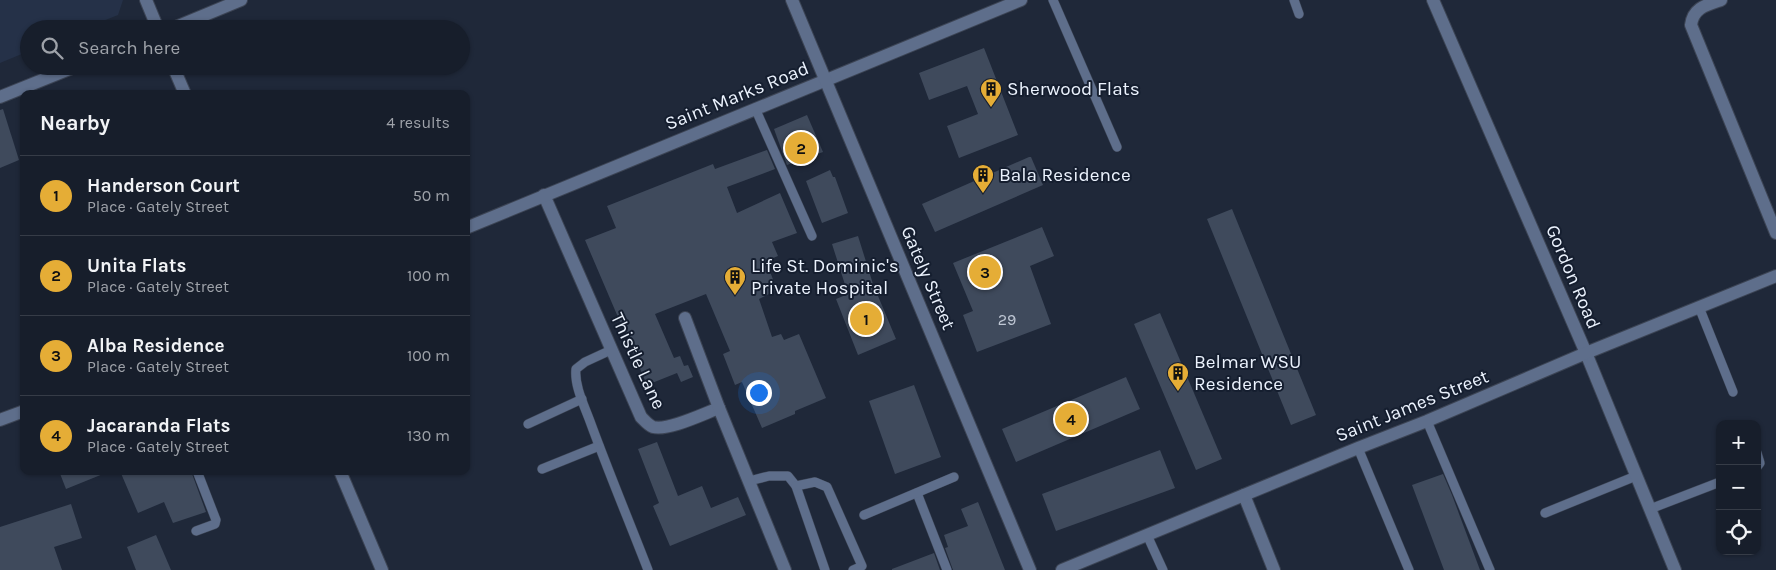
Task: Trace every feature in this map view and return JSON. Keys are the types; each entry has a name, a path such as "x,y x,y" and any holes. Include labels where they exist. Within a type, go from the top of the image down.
{"street":[{"path":"146,0 154,20"},
{"path":"192,20 240,0"},
{"name":"Gately Street","path":"792,0 1030,570"},
{"name":"Saint Marks Road","path":"470,226 1021,0"},
{"name":"Gordon Road","path":"1433,0 1586,353 1675,570"},
{"path":"1721,0 1696,11 1692,17 1691,26 1776,233"},
{"path":"0,97 55,75"},
{"path":"177,75 183,90"},
{"name":"Thistle Lane","path":"544,195 641,417 647,424 655,427 669,426 719,408"},
{"name":"Saint James Street","path":"1062,570 1776,276"},
{"path":"685,318 784,570"},
{"path":"0,420 20,412"},
{"path":"342,475 382,570"},
{"path":"1244,495 1274,570"}],"lane":[{"path":"1053,0 1117,147"},
{"path":"1294,0 1299,14"},
{"path":"755,108 812,236"},
{"path":"1699,307 1733,392"},
{"path":"611,350 585,362 576,369 576,375 582,399 599,446 648,570"},
{"path":"528,424 582,399"},
{"path":"1427,421 1490,570"},
{"path":"542,469 599,446"},
{"path":"1358,448 1409,570"},
{"path":"196,531 215,524 216,520 199,475"},
{"path":"749,481 769,476 788,476 796,486 825,570"},
{"path":"1546,514 1636,476"},
{"path":"864,515 954,477"},
{"path":"796,486 815,482 827,487 863,568 853,570"},
{"path":"1650,509 1716,484"},
{"path":"917,494 947,570"},
{"path":"1147,535 1163,570"}],"shaded area":[{"path":"0,0 123,0 118,15 106,20 20,20 20,55 0,63"}],"building":[{"name":"Sherwood Flats","path":"984,48 1018,135 959,158 947,126 978,114 967,86 929,100 919,73"},
{"path":"3,109 19,160 0,168 0,110"},
{"path":"807,115 823,152 787,165 774,129"},
{"name":"Life St. Dominic's Private Hospital","path":"767,150 775,169 727,187 737,213 780,193 797,233 772,242 778,256 766,261 777,290 759,299 772,337 781,334 784,340 799,334 826,398 762,428 742,382 735,385 723,354 730,351 706,294 655,314 674,358 680,356 684,366 688,365 693,377 681,382 677,373 647,385 585,240 616,228 607,206 713,164 715,169"},
{"name":"Bala Residence","path":"1031,157 1043,185 935,232 922,204"},
{"path":"830,170 833,177 835,177 848,213 822,223 806,181"},
{"path":"1232,209 1316,415 1291,425 1207,219"},
{"path":"1042,227 1054,256 1030,266 1051,324 977,352 963,315 973,311 953,263"},
{"path":"858,236 873,284 896,339 858,355 836,299 848,294 832,244"},
{"name":"Belmar WSU Residence","path":"1160,313 1222,459 1196,470 1134,324"},
{"path":"1126,377 1140,409 1016,462 1002,429"},
{"path":"914,385 941,457 895,474 869,401"},
{"path":"657,442 678,496 702,486 711,508 738,497 746,515 670,546 653,506 659,503 638,449"},
{"path":"1160,450 1175,488 1056,531 1042,494"},
{"path":"1443,474 1480,570 1444,570 1412,485"},
{"path":"61,475 101,475 66,489"},
{"path":"122,475 192,475 206,512 173,523 164,502 138,513"},
{"path":"978,502 1005,570 953,570 945,548 948,547 944,535 968,526 961,509"},
{"path":"71,504 82,538 54,547 62,570 0,570 0,527"},
{"path":"156,535 171,570 136,570 127,547"},
{"path":"934,553 940,570 892,570 892,569"}],"place":[{"name":"Sherwood Flats","path":"991,108"},
{"name":"Unita Flats","path":"801,148"},
{"name":"Bala Residence","path":"983,194"},
{"name":"Alba Residence","path":"985,272"},
{"name":"Life St. Dominic's Private Hospital","path":"735,296"},
{"name":"Handerson Court","path":"866,319"},
{"name":"Belmar WSU Residence","path":"1178,392"},
{"name":"Jacaranda Flats","path":"1071,419"}]}
